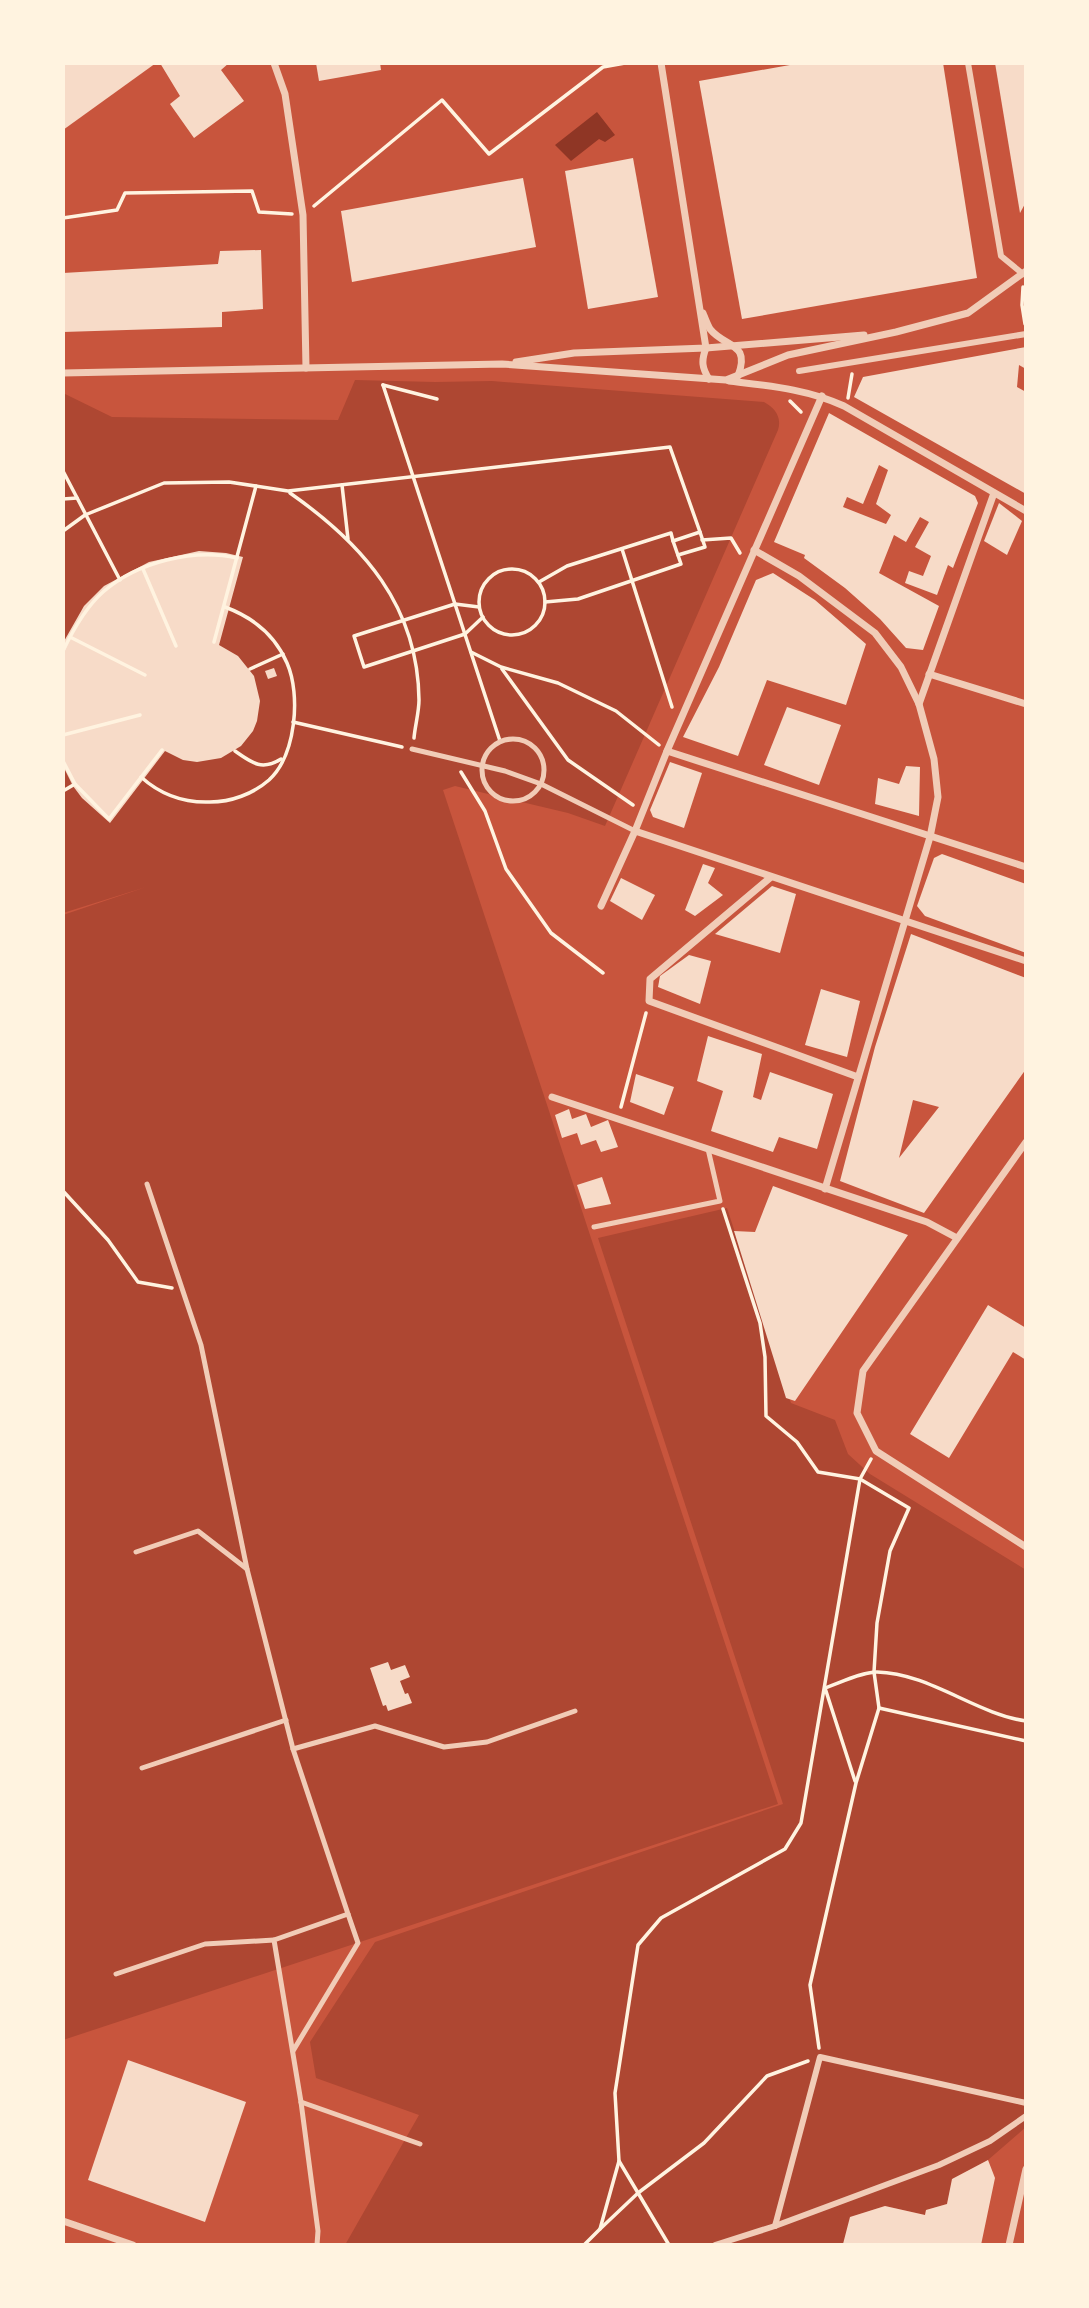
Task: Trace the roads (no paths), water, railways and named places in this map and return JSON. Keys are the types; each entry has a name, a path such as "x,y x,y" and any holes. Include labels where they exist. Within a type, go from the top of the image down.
{"street":[{"path":"274,63 285,94 303,215 306,368"},
{"path":"661,63 706,348 702,359 703,369 709,379"},
{"path":"726,380 788,355 896,332 968,313 1025,272 1001,256 968,63"},
{"path":"699,306 711,330 741,354 743,365 738,376"},
{"path":"502,364 575,353 706,348 896,332"},
{"path":"799,371 1026,332"},
{"path":"63,373 502,364 726,380 795,389 822,396 844,406 1026,511"},
{"path":"601,906 822,396"},
{"path":"919,704 994,493"},
{"path":"754,550 799,576 875,633 901,667 919,704 934,759 937,797 930,837 825,1189"},
{"path":"929,674 1026,704"},
{"path":"667,751 1026,867"},
{"path":"635,831 1026,961"},
{"path":"771,877 650,979 649,1001 858,1077"},
{"path":"552,1097 927,1222 957,1238"},
{"path":"1026,1142 863,1371 857,1413 876,1451 1026,1548"},
{"path":"775,2226 820,2057 1026,2102"},
{"path":"715,2245 775,2226 939,2165 990,2141 1026,2116"},
{"path":"1009,2245 1026,2169"},
{"path":"63,2221 133,2245"},
{"path":"724,2242 737,2245"}],"lane":[{"path":"521,739 539,752 544,773 535,792 518,801 499,798 485,785 481,766 487,751 500,741 521,739"},
{"path":"412,749 541,783 635,831"},
{"path":"594,1227 720,1201 708,1149"},
{"path":"147,1184 201,1345 247,1569 293,1749 358,1943 293,2051"},
{"path":"136,1552 198,1531 247,1569"},
{"path":"293,1749 375,1726 444,1747 487,1742 575,1712"},
{"path":"142,1768 286,1720"},
{"path":"116,1974 205,1944 274,1940 348,1914"},
{"path":"274,1940 301,2102 318,2231 317,2245"},
{"path":"301,2102 420,2144"}]}
